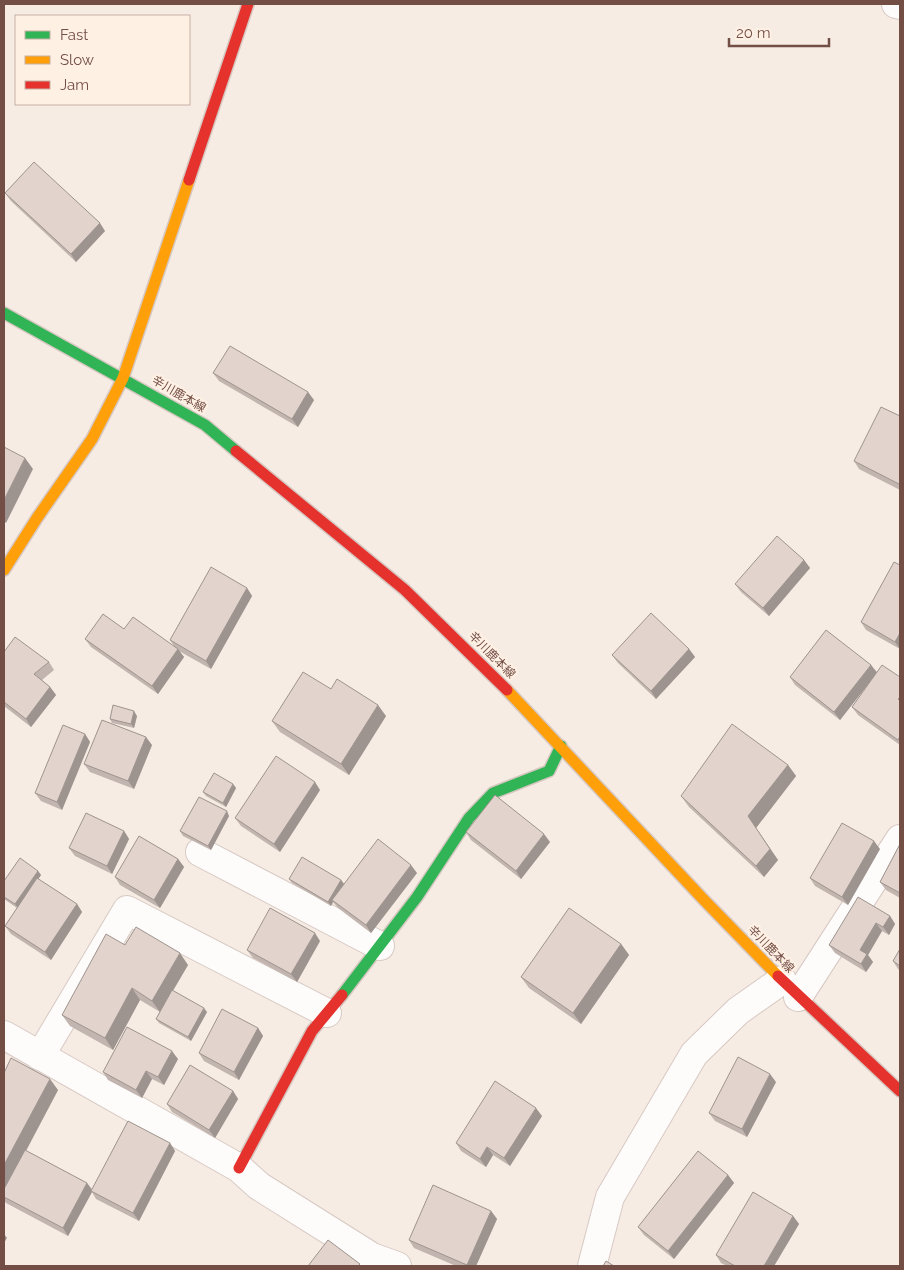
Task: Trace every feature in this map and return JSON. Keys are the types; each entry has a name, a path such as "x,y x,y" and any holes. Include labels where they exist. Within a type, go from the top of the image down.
{"main road":[{"path":"4,570 37,518 92,439 123,378 248,4"},
{"name":"辛川鹿本線","path":"4,313 204,425 405,590 485,667 704,900 790,988 900,1091"},
{"path":"239,1168 312,1031 417,897 469,818 492,793 549,771 561,746"}],"street":[{"path":"896,4 900,5"},
{"path":"592,1266 610,1197 694,1054 738,1011 790,988 900,839"},
{"path":"200,852 380,946"},
{"path":"40,1056 126,910 327,1014"},
{"path":"4,1036 239,1168 259,1186 372,1257 397,1266"}],"building":[{"path":"34,162 100,223 71,254 5,193"},
{"path":"230,346 308,392 292,419 213,373"},
{"path":"881,407 900,416 899,484 854,461"},
{"path":"4,447 25,458 4,500"},
{"path":"777,536 804,560 763,608 735,584"},
{"path":"894,562 900,565 900,633 895,642 861,622"},
{"path":"211,567 247,588 206,661 170,640"},
{"path":"651,613 689,649 651,691 612,655"},
{"path":"103,614 124,629 133,617 178,649 152,686 85,639"},
{"path":"826,630 871,665 834,712 790,677"},
{"path":"15,637 49,662 34,674 50,687 26,719 4,702 4,652"},
{"path":"882,665 900,677 900,697 898,699 900,701 900,736 898,740 852,707"},
{"path":"303,672 331,689 337,679 378,705 341,764 272,721"},
{"path":"113,705 134,711 131,724 110,719"},
{"path":"102,720 146,737 128,781 84,764"},
{"path":"732,724 788,765 748,816 770,849 756,866 681,796"},
{"path":"63,725 85,734 57,802 35,793"},
{"path":"276,756 315,782 274,844 235,818"},
{"path":"214,773 233,784 223,803 203,792"},
{"path":"495,795 544,834 516,871 466,832"},
{"path":"199,797 227,811 208,846 180,831"},
{"path":"86,813 124,831 107,866 69,848"},
{"path":"842,823 874,841 842,897 810,878"},
{"path":"139,836 178,859 154,900 115,877"},
{"path":"378,839 411,865 366,925 332,900"},
{"path":"900,844 900,893 880,882"},
{"path":"302,857 341,880 328,902 289,879"},
{"path":"20,858 38,871 15,904 4,897 4,881"},
{"path":"37,878 77,904 45,952 5,926"},
{"path":"858,897 890,916 883,927 876,923 860,950 867,954 861,964 829,945"},
{"path":"270,908 315,933 291,974 247,950"},
{"path":"569,908 621,944 573,1013 521,977"},
{"path":"136,927 180,953 152,1001 132,988 105,1038 62,1015 106,934 125,945"},
{"path":"900,949 900,966 893,961"},
{"path":"172,990 204,1008 188,1037 156,1019"},
{"path":"222,1009 258,1028 234,1072 199,1053"},
{"path":"127,1027 172,1051 158,1077 146,1071 136,1090 103,1072"},
{"path":"738,1057 770,1074 742,1129 709,1113"},
{"path":"11,1058 50,1079 4,1165 4,1073"},
{"path":"190,1065 233,1091 209,1130 167,1104"},
{"path":"495,1081 536,1108 504,1158 487,1147 480,1159 456,1143"},
{"path":"128,1121 170,1143 133,1213 91,1191"},
{"path":"25,1150 87,1183 63,1228 4,1197 4,1189"},
{"path":"698,1151 728,1175 668,1251 638,1227"},
{"path":"433,1185 491,1211 467,1265 409,1240"},
{"path":"753,1192 793,1216 764,1266 735,1266 716,1255"},
{"path":"328,1240 360,1264 358,1266 308,1266"},
{"path":"606,1261 614,1266 603,1266"}],"traffic: fast":[{"path":"4,313 205,425 236,451"},
{"path":"342,995 417,897 469,818 493,793 549,771 561,746"}],"traffic: slow":[{"path":"4,570 37,518 92,439 123,378 189,180"},
{"path":"507,690 778,976"}],"traffic: jam":[{"path":"189,180 248,4"},
{"path":"236,451 405,590 507,690"},
{"path":"778,976 900,1091"},
{"path":"239,1168 312,1031 342,995"}]}
